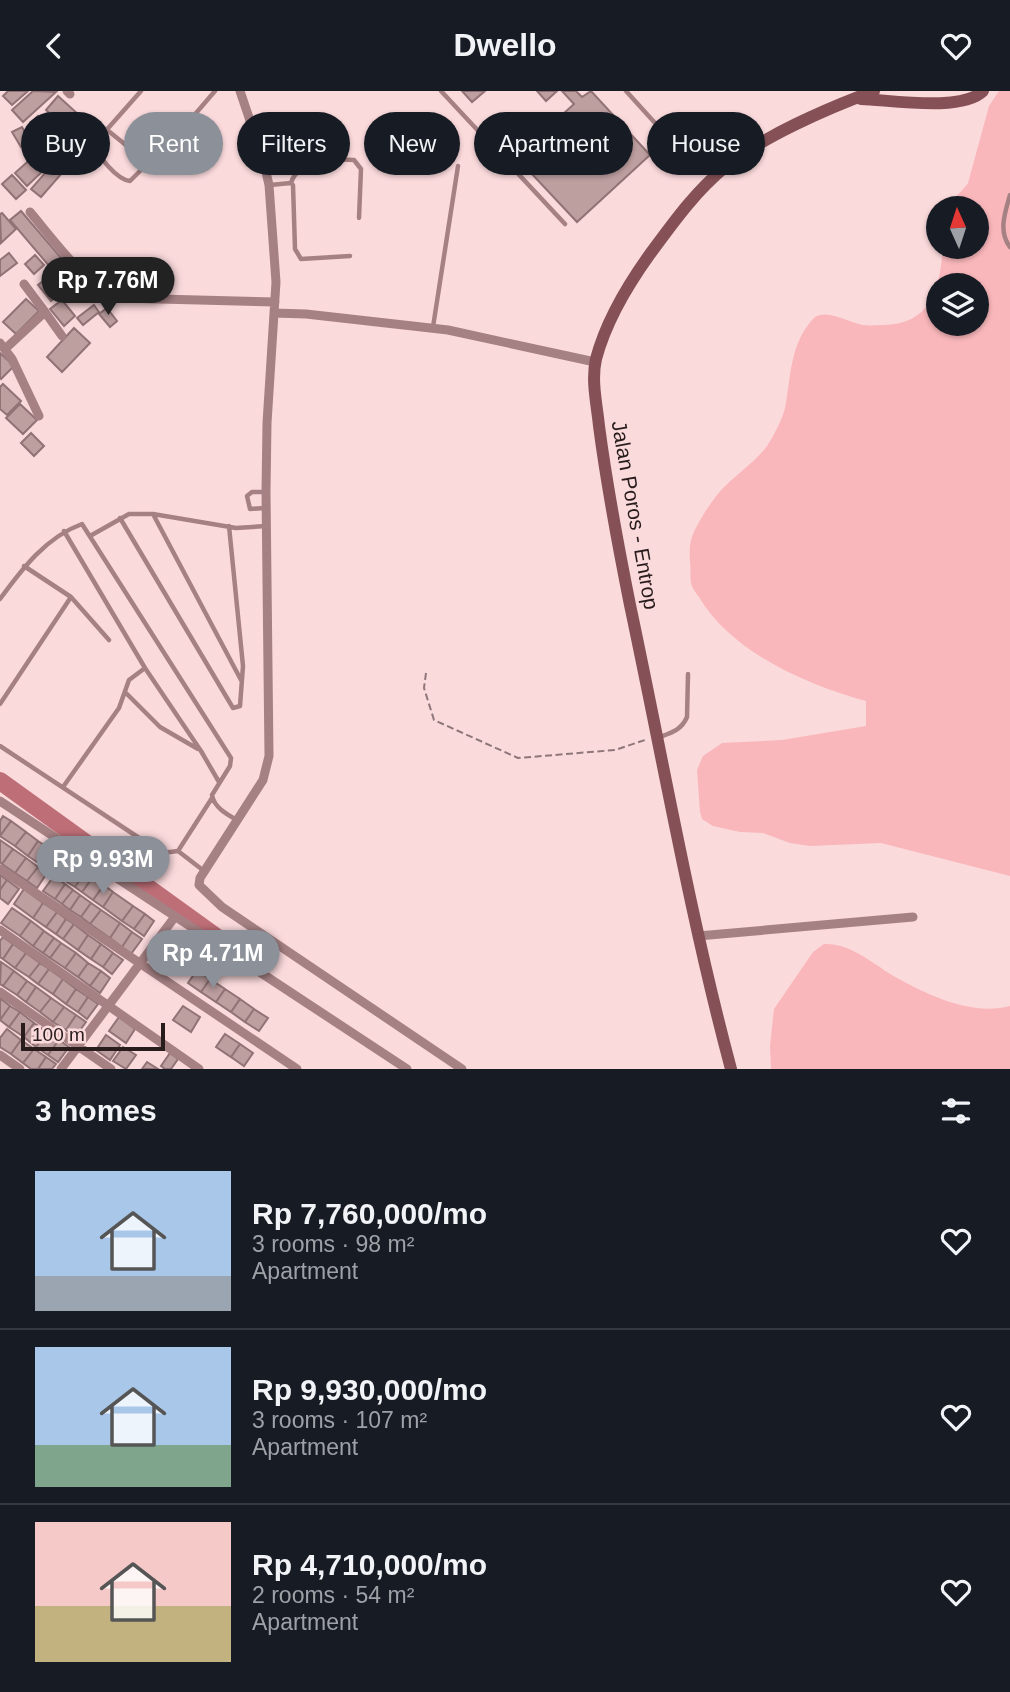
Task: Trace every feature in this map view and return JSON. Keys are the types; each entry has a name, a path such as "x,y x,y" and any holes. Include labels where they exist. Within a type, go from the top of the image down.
{"main road":[{"name":"Jalan Poros - Entrop","path":"732,1069 698,936 611,510 594,386 595,362 604,333 635,276 683,208 700,190 726,167 763,143 821,111 874,91"},
{"path":"854,98 935,97 965,102 983,91"}],"street":[{"path":"240,91 263,159 273,226 268,302 274,313 266,492 269,756 263,779 235,818 200,877 199,885 222,907 462,1069"},
{"path":"30,212 95,286 109,295 121,298 268,302"},
{"path":"24,284 62,336"},
{"path":"39,416 3,346 45,313"},
{"path":"274,313 433,328 595,362"},
{"path":"0,801 407,1069"},
{"path":"0,869 297,1069"},
{"path":"698,936 913,916"},
{"path":"61,1069 174,918"},
{"path":"0,930 199,1069"},
{"path":"0,992 111,1069"},
{"path":"0,1055 20,1069"}],"lane":[{"path":"110,125 141,91"},
{"path":"197,112 215,91"},
{"path":"441,91 565,224"},
{"path":"625,91 647,115"},
{"path":"110,132 124,144"},
{"path":"291,183 295,174 310,165 354,160 361,169 359,218"},
{"path":"110,165 123,180 131,181 137,175"},
{"path":"433,328 457,175"},
{"path":"269,185 291,183"},
{"path":"291,183 294,188 297,255 301,259 350,257"},
{"path":"1010,195 1004,214 1004,239 1010,247"},
{"path":"266,492 252,492 247,495 250,509 266,508"},
{"path":"90,536 129,514 153,514 236,528 266,526"},
{"path":"153,514 242,680"},
{"path":"120,518 233,708 240,706 243,666 229,526"},
{"path":"0,599 24,566 64,531 82,524 231,758 230,767 178,851"},
{"path":"64,531 145,668 219,782"},
{"path":"24,566 71,597 109,640"},
{"path":"0,704 71,597"},
{"path":"63,787 119,708 130,680 145,668"},
{"path":"656,738 676,731 688,717 688,674"},
{"path":"125,692 160,727 201,751"},
{"path":"0,746 162,853 178,851 204,871"},
{"path":"212,798 235,818"}],"path":[{"path":"426,673 424,688 435,720 518,758 615,750 656,738"}],"shaded area":[{"path":"999,91 1010,91 1010,876 881,843 810,846 790,843 763,833 740,832 713,826 702,819 700,812 697,770 703,756 722,743 782,740 866,726 866,701 820,686 772,664 750,650 713,617 692,585 690,543 717,495 760,454 772,438 785,407 796,348 813,319 830,315 857,324 884,325 913,318 926,306 926,336 989,336 989,273 939,273 941,259 989,259 989,196 957,196 968,183 989,106"},
{"path":"824,944 853,951 910,985 952,1003 981,1008 1010,1006 1010,1069 771,1069 770,1046 774,1009 813,952"}],"building":[{"path":"8,91 28,91 12,105 3,96"},
{"path":"33,91 56,92 34,112 21,112 21,120 12,110"},
{"path":"462,91 485,91 472,102"},
{"path":"537,91 557,91 546,101"},
{"path":"562,91 576,91 582,97 591,91 610,112 565,112 574,104"},
{"path":"58,96 76,112 48,112 46,110"},
{"path":"21,128 21,147 12,132"},
{"path":"633,137 647,152 647,158 633,171"},
{"path":"21,168 21,175 39,175 27,186 15,173"},
{"path":"12,175 26,190 16,199 2,184"},
{"path":"43,175 60,175 41,197 31,189"},
{"path":"533,175 628,175 577,222"},
{"path":"21,211 90,292 79,301 10,220"},
{"path":"0,214 16,229 1,243"},
{"path":"9,253 17,263 0,276 0,260"},
{"path":"35,255 44,265 34,274 25,264"},
{"path":"51,275 63,291 51,301 38,285"},
{"path":"26,299 39,311 16,334 3,322"},
{"path":"62,300 75,316 64,326 50,309"},
{"path":"94,305 99,312 83,325 77,318"},
{"path":"107,308 117,321 110,327 99,314"},
{"path":"74,328 90,343 62,372 47,357"},
{"path":"0,353 14,366 1,379 0,378"},
{"path":"3,384 21,401 7,415 0,409 0,387"},
{"path":"20,404 37,420 23,434 6,418"},
{"path":"31,433 44,446 34,456 21,443"},
{"path":"3,816 11,821 0,836 0,821"},
{"path":"11,821 26,832 15,846 0,836"},
{"path":"26,832 38,841 28,856 15,846"},
{"path":"0,840 13,849 2,864 0,862"},
{"path":"38,841 50,849 40,864 28,856"},
{"path":"13,849 26,858 15,873 2,864"},
{"path":"50,849 60,856 49,871 40,864"},
{"path":"26,858 38,867 27,881 15,873"},
{"path":"66,859 78,867 67,882 56,873"},
{"path":"38,867 47,873 37,888 27,881"},
{"path":"78,867 85,872 75,887 67,882"},
{"path":"85,872 93,877 82,892 75,887"},
{"path":"0,875 7,880 0,890"},
{"path":"54,876 65,884 55,899 43,891"},
{"path":"93,877 104,885 93,900 82,892"},
{"path":"7,880 19,889 8,904 0,898 0,890"},
{"path":"65,884 73,890 62,904 55,899"},
{"path":"104,885 113,892 103,907 93,900"},
{"path":"24,889 43,903 33,918 14,904"},
{"path":"73,890 80,895 70,910 62,904"},
{"path":"113,892 133,906 122,921 103,907"},
{"path":"80,895 91,903 81,917 70,910"},
{"path":"43,903 57,912 46,927 33,918"},
{"path":"91,903 101,910 90,924 81,917"},
{"path":"133,906 145,914 134,929 122,921"},
{"path":"12,908 31,921 20,936 1,923"},
{"path":"101,910 120,923 110,938 90,924"},
{"path":"57,912 66,919 56,934 46,927"},
{"path":"145,914 154,921 144,936 134,929"},
{"path":"66,919 74,924 63,939 56,934"},
{"path":"31,921 44,931 33,946 20,936"},
{"path":"120,923 132,932 122,947 110,938"},
{"path":"74,924 88,935 78,950 63,939"},
{"path":"44,931 54,938 43,953 33,946"},
{"path":"132,932 142,939 131,954 122,947"},
{"path":"88,935 101,944 91,959 78,950"},
{"path":"3,937 13,944 3,959 0,957 0,941"},
{"path":"54,938 61,943 50,958 43,953"},
{"path":"61,943 76,953 65,968 50,958"},
{"path":"13,944 26,953 15,968 3,959"},
{"path":"101,944 113,953 103,967 91,959"},
{"path":"26,953 40,963 29,977 15,968"},
{"path":"76,953 88,963 78,977 65,968"},
{"path":"113,953 123,960 112,974 103,967"},
{"path":"1,962 14,971 3,986 0,984"},
{"path":"40,963 49,969 38,984 29,977"},
{"path":"88,963 101,971 90,986 78,977"},
{"path":"49,969 63,979 53,994 38,984"},
{"path":"197,970 210,979 201,992 188,983"},
{"path":"14,971 27,981 17,995 3,986"},
{"path":"101,971 110,978 100,993 90,986"},
{"path":"63,979 76,989 66,1004 53,994"},
{"path":"210,979 225,989 216,1002 201,992"},
{"path":"27,981 36,987 26,1002 17,995"},
{"path":"36,987 51,998 40,1012 26,1002"},
{"path":"76,989 88,997 78,1012 66,1004"},
{"path":"225,989 240,999 231,1012 216,1002"},
{"path":"88,997 98,1004 87,1019 78,1012"},
{"path":"0,998 10,1006 0,1020"},
{"path":"51,998 64,1007 53,1022 40,1012"},
{"path":"240,999 254,1009 245,1022 231,1012"},
{"path":"10,1006 20,1012 9,1027 0,1020"},
{"path":"183,1006 200,1017 191,1032 173,1020"},
{"path":"64,1007 76,1015 66,1030 53,1022"},
{"path":"254,1009 268,1018 259,1031 245,1022"},
{"path":"20,1012 34,1023 24,1037 9,1027"},
{"path":"76,1015 86,1022 75,1037 66,1030"},
{"path":"119,1017 135,1029 126,1043 109,1031"},
{"path":"34,1023 47,1032 36,1047 24,1037"},
{"path":"7,1029 21,1040 11,1054 0,1047 0,1038"},
{"path":"47,1032 59,1040 48,1055 36,1047"},
{"path":"225,1034 240,1044 231,1057 216,1047"},
{"path":"106,1035 120,1045 110,1060 96,1050"},
{"path":"21,1040 34,1049 23,1063 11,1054"},
{"path":"59,1040 69,1047 58,1062 48,1055"},
{"path":"240,1044 253,1053 244,1066 231,1057"},
{"path":"123,1047 136,1055 126,1069 113,1061"},
{"path":"34,1049 46,1057 38,1069 31,1069 23,1063"},
{"path":"170,1053 178,1059 171,1069 165,1069 161,1066"},
{"path":"46,1057 56,1064 52,1069 38,1069"},
{"path":"147,1062 158,1069 142,1069"}],"waterway":[{"path":"0,781 244,957"}]}
